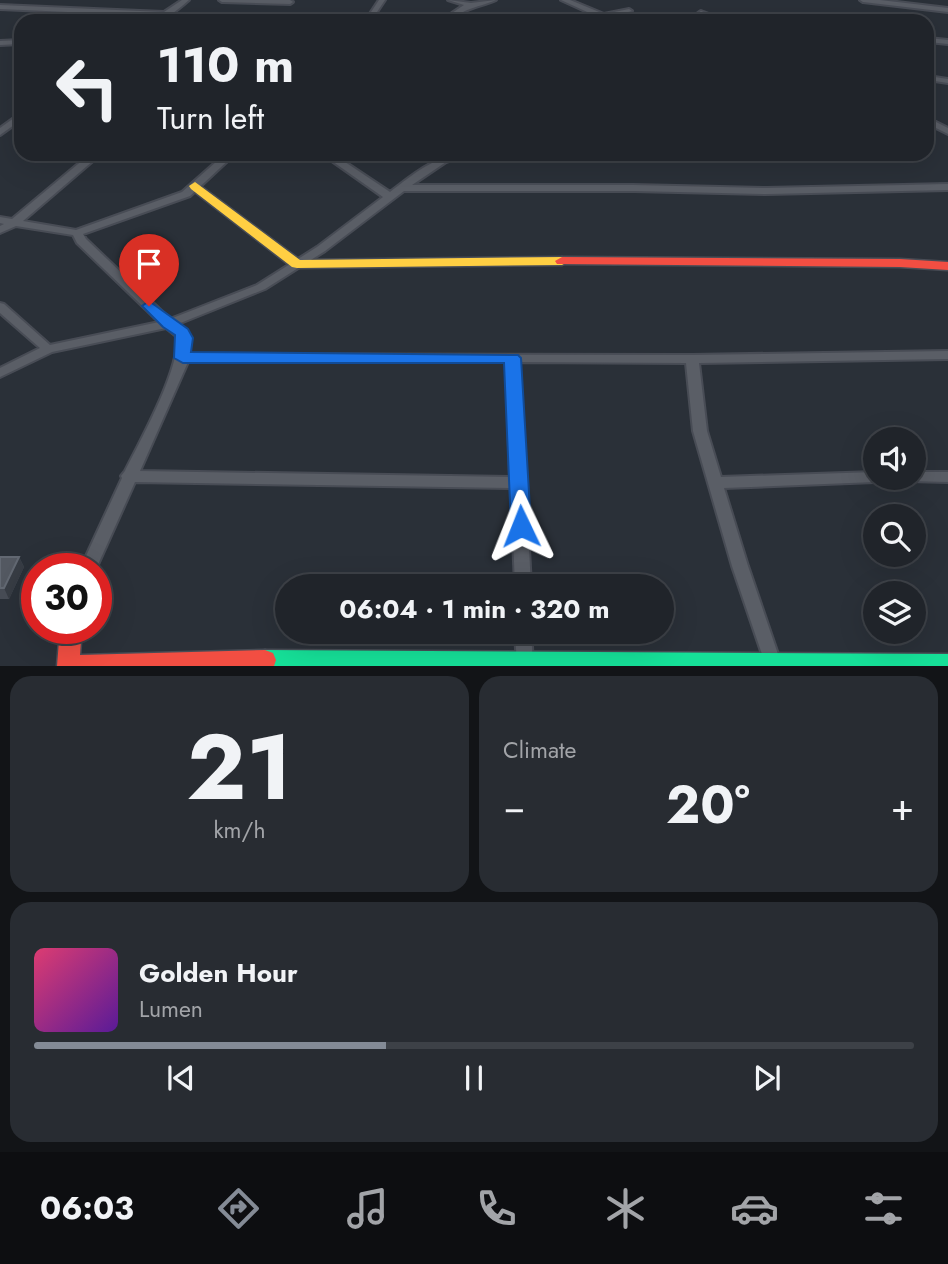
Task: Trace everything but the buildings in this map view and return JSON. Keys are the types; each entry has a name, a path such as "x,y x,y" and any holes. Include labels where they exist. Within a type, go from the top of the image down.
{"street":[{"path":"76,10 90,0"},
{"path":"1,3 76,10 167,13 186,0"},
{"path":"222,0 291,1"},
{"path":"451,0 471,5"},
{"path":"454,14 471,5 493,0"},
{"path":"564,0 597,14"},
{"path":"863,0 948,10"},
{"path":"283,13 291,1"},
{"path":"613,14 629,11"},
{"path":"0,132 14,121"},
{"path":"0,230 15,222 88,161"},
{"path":"0,220 77,233 179,198 222,161"},
{"path":"337,161 390,197"},
{"path":"0,373 48,349 168,324 261,287 321,249 442,161"},
{"path":"195,186 297,264 618,260 900,263 948,266"},
{"path":"401,188 766,191 948,187"},
{"path":"77,233 81,241 168,324 182,332 185,338 183,358 95,553"},
{"path":"0,307 48,349"},
{"path":"183,358 692,359 948,355"},
{"path":"512,358 523,574"},
{"path":"692,359 699,430 774,665"},
{"path":"128,476 519,483"},
{"path":"715,483 863,477"},
{"path":"926,477 948,477"},
{"path":"70,644 68,666 260,660 524,664 948,664"},
{"path":"523,644 524,664"}],"traffic: fast":[{"path":"265,660 948,664"}],"traffic: slow":[{"path":"195,186 297,264 562,261"}],"traffic: jam":[{"path":"562,261 900,263 948,266"},
{"path":"70,644 68,665 265,660"}],"route":[{"path":"149,306 168,324 182,332 185,338 183,358 512,358 521,526"}]}
